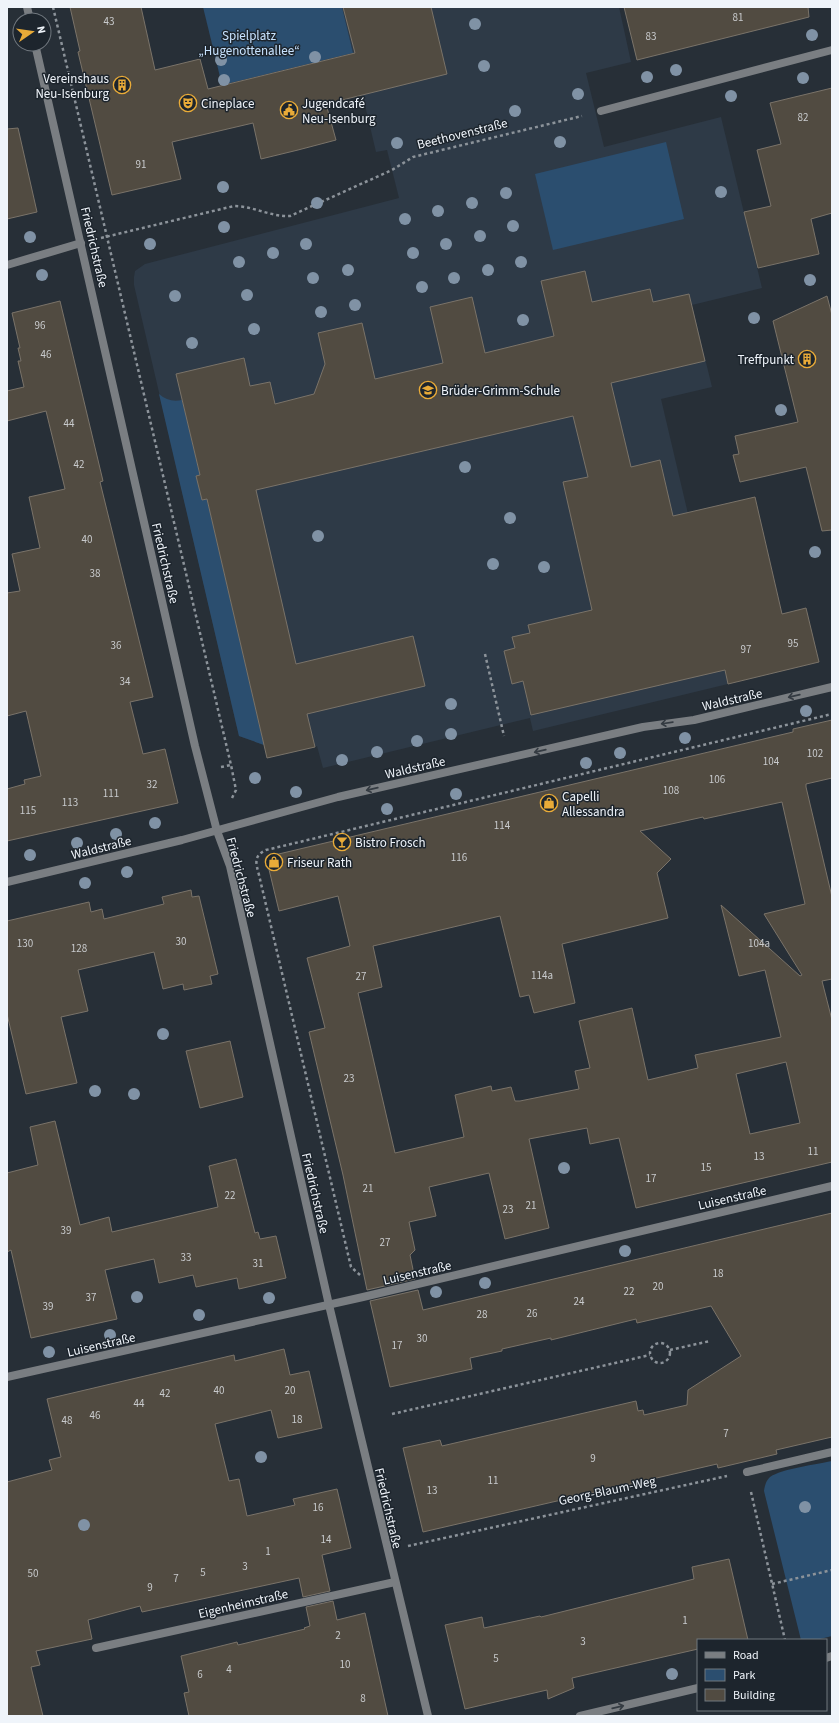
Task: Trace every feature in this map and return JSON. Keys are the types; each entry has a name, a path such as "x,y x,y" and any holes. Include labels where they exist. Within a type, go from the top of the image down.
{"street":[{"path":"601,111 832,50"},
{"name":"Friedrichstraße","path":"37,52 195,746 217,831 232,878 329,1305 428,1716"},
{"path":"7,265 81,243"},
{"name":"Waldstraße","path":"7,882 217,831 353,794 643,727 694,720 832,687"},
{"name":"Luisenstraße","path":"7,1377 329,1305 832,1186"},
{"path":"747,1472 832,1452"},
{"name":"Eigenheimstraße","path":"96,1648 395,1582"},
{"path":"580,1716 697,1688"}],"path":[{"path":"53,7 236,790"},
{"name":"Beethovenstraße","path":"106,237 234,206 244,206 280,216 290,216 392,170 413,157 601,111"},
{"path":"485,654 504,736"},
{"path":"356,1272 351,1267 259,875 256,860 260,853 266,850 832,714"},
{"path":"670,1350 710,1341"},
{"path":"658,1342 666,1344 670,1350 670,1358 663,1363 655,1362 650,1355 651,1347 658,1342"},
{"path":"392,1414 650,1355"},
{"path":"747,1472 785,1639"},
{"name":"Georg-Blaum-Weg","path":"387,1550 747,1472"},
{"path":"772,1584 832,1570"}],"shaded area":[{"name":"Brüder-Grimm-Schule","path":"342,7 619,7 631,62 586,73 604,147 721,117 762,288 692,305 712,387 661,399 728,684 533,731 530,718 323,768 317,746 267,758 264,745 239,736 134,285 134,277 135,271 145,264 399,198 387,150 376,152"}],"green space":[{"name":"Spielplatz „Hugenottenallee“","path":"203,7 342,7 353,53 222,85"},
{"path":"666,142 684,219 553,250 535,174"},
{"path":"159,394 170,400 182,400 200,475 196,476 202,500 207,499 264,745 239,736"},
{"path":"832,1461 832,1636 820,1639 801,1639 764,1491 765,1485 770,1477 791,1469"}],"building":[{"path":"70,7 141,7 155,70 200,59 208,89 355,53 343,7 431,7 447,74 326,104 336,140 298,150 261,159 253,123 172,142 181,179 112,195 78,52 80,51"},
{"path":"624,7 808,7 809,17 637,60"},
{"path":"832,88 832,213 811,219 819,254 758,268 744,212 771,206 757,150 781,144 770,103"},
{"path":"18,128 37,212 7,219 7,129"},
{"path":"585,271 592,302 650,289 653,302 689,294 705,361 611,383 631,467 660,460 673,516 755,497 782,614 806,608 819,662 728,684 725,670 531,715 523,681 512,684 504,651 515,648 512,637 530,633 528,625 592,610 563,482 588,477 573,416 256,490 296,664 413,636 425,686 307,714 315,747 267,758 207,499 202,500 196,476 200,475 176,374 244,358 250,386 270,382 275,404 314,394 325,364 318,333 362,323 375,379 443,363 430,307 472,297 485,353 554,336 541,281"},
{"path":"827,296 832,315 832,530 822,531 806,467 740,482 733,455 739,454 735,436 798,422 773,321"},
{"path":"60,301 103,481 100,482 153,697 130,702 143,754 165,749 178,803 7,841 7,789 25,784 24,780 41,776 26,711 7,716 7,593 20,591 12,554 40,548 29,497 65,489 46,411 7,421 7,391 24,387 18,361 21,361 18,348 20,348 12,313"},
{"path":"832,720 832,778 806,784 806,787 832,897 832,979 822,981 832,1020 832,1162 636,1208 619,1138 590,1144 587,1128 529,1139 549,1228 505,1239 489,1173 429,1187 436,1216 409,1222 415,1250 410,1255 415,1279 367,1290 343,1175 309,1032 325,1028 307,958 350,946 338,896 279,911 266,857 793,732 793,729","holes":["782,802 805,904 764,914 802,975 800,976 721,905 739,976 765,970 781,1037 695,1055 698,1068 648,1080 632,1008 579,1021 590,1068 575,1071 579,1089 520,1101 515,1101 511,1087 492,1091 491,1086 455,1095 464,1137 395,1153 358,993 382,987 373,946 500,916 520,997 529,995 534,1013 575,1003 562,944 668,918 657,873 671,859 640,831","786,1062 800,1123 750,1134 736,1074"]},
{"path":"191,890 192,897 199,896 218,974 210,976 212,984 184,990 183,984 163,989 154,952 78,970 88,1011 61,1017 77,1083 26,1094 7,1014 7,921 89,902 91,912 102,909 104,919 164,904 162,897"},
{"path":"230,1041 243,1097 200,1108 186,1051"},
{"path":"55,1121 80,1225 109,1217 112,1232 218,1207 209,1166 236,1159 255,1233 258,1232 260,1239 276,1236 286,1278 239,1289 237,1278 196,1287 193,1275 159,1283 154,1259 105,1270 117,1319 31,1338 11,1250 7,1252 7,1173 38,1165 30,1127"},
{"path":"832,1213 832,1437 776,1450 777,1454 718,1468 717,1464 423,1532 403,1448 440,1440 442,1446 636,1401 638,1411 643,1410 644,1415 687,1405 688,1390 741,1356 711,1306 637,1323 636,1319 551,1340 551,1338 502,1349 502,1351 470,1358 472,1369 390,1387 370,1301 418,1290 423,1310"},
{"path":"284,1349 290,1375 309,1371 322,1428 278,1438 271,1410 215,1424 229,1481 239,1479 247,1516 295,1505 293,1499 337,1489 351,1548 322,1555 330,1591 303,1597 299,1578 142,1612 140,1606 88,1620 92,1639 36,1651 40,1665 31,1667 43,1716 7,1716 7,1482 52,1470 49,1460 61,1457 47,1399 234,1355 235,1361"},
{"path":"729,1559 748,1639 697,1639 697,1649 572,1678 574,1688 548,1699 547,1690 465,1709 445,1625 482,1617 484,1628 541,1617 694,1579 692,1567"},
{"path":"333,1601 337,1620 365,1613 388,1716 189,1716 184,1693 189,1692 181,1656 237,1642 238,1645 305,1629 304,1628 310,1626 306,1607"}],"place":[{"name":"Vereinshaus Neu-Isenburg","path":"122,85"},
{"name":"Cineplace","path":"188,103"},
{"name":"Jugendcafé Neu-Isenburg","path":"289,110"},
{"name":"Treffpunkt","path":"807,359"},
{"name":"Brüder-Grimm-Schule","path":"428,390"},
{"name":"Capelli Allessandra","path":"549,803"},
{"name":"Bistro Frosch","path":"342,842"},
{"name":"Friseur Rath","path":"274,862"}]}
